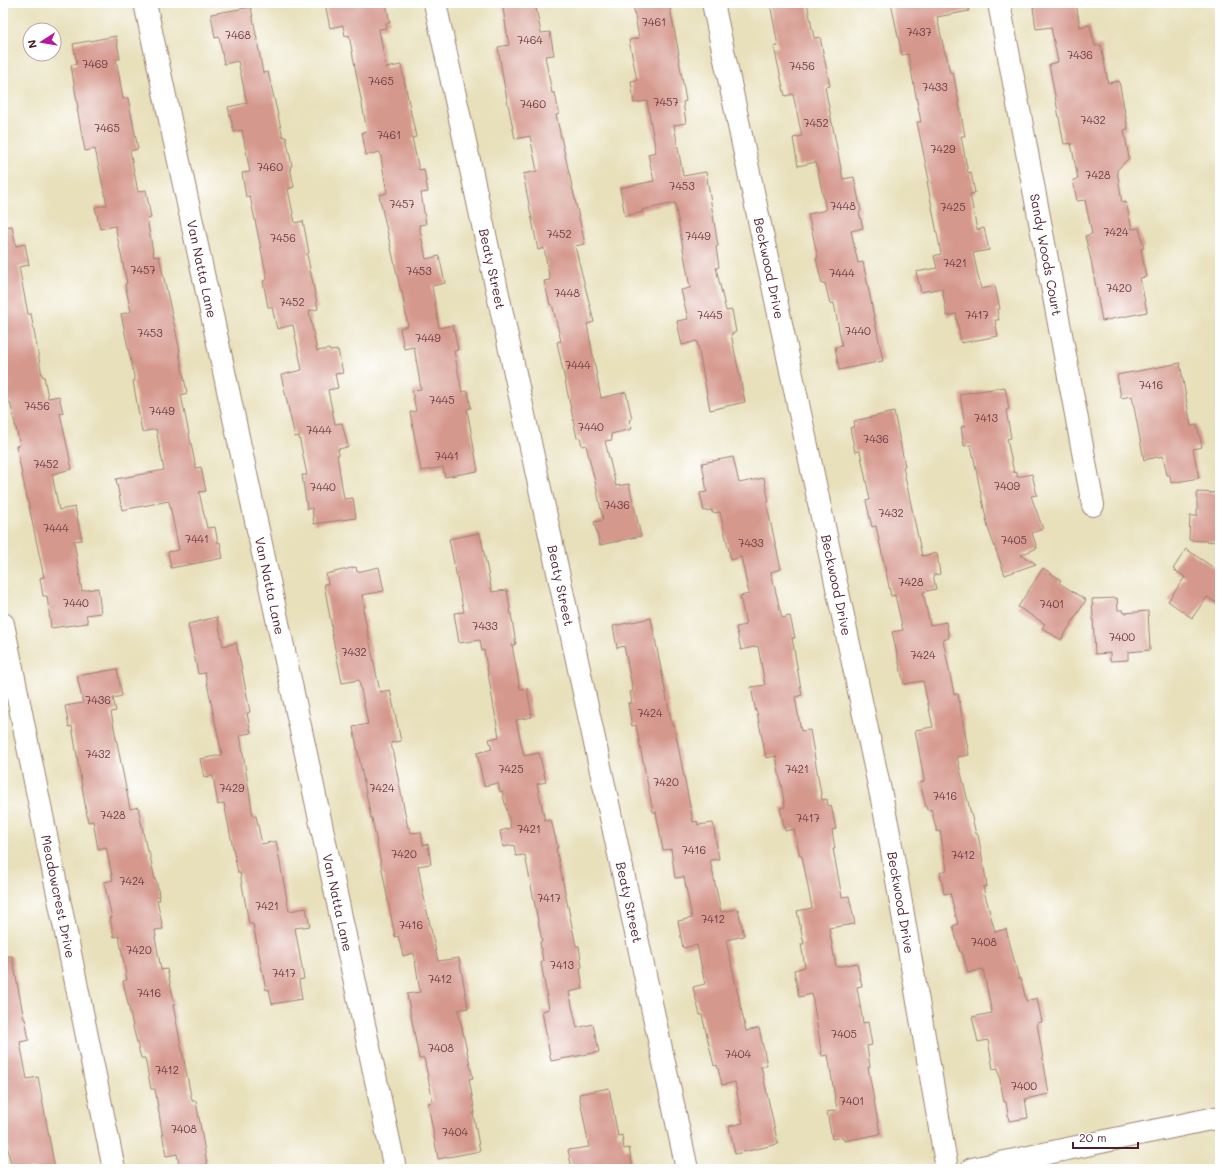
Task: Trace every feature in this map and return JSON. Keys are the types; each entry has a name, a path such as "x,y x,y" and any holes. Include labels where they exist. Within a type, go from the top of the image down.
{"street":[{"name":"Van Natta Lane","path":"145,3 395,1169"},
{"name":"Beaty Street","path":"435,3 687,1169"},
{"name":"Beckwood Drive","path":"713,3 888,828 947,1169"},
{"name":"Sandy Woods Court","path":"998,3 1093,505"},
{"name":"Meadowcrest Drive","path":"3,624 114,1169"},
{"path":"972,1169 1220,1117"}],"building":[{"path":"325,3 386,3 390,23 386,23 387,28 379,29 386,68 401,65 416,137 412,138 419,170 424,169 428,192 421,193 426,224 419,225 426,259 439,256 445,283 432,286 439,328 453,325 458,350 454,351 462,392 468,391 471,408 467,409 478,471 445,477 443,467 421,471 410,412 416,411 412,390 421,389 414,347 404,349 400,328 408,326 402,292 379,195 387,193 380,152 366,155 362,132 367,131 349,35 345,36 343,25 330,28"},
{"path":"502,3 535,3 541,33 550,32 554,55 545,56 552,93 555,93 559,114 556,115 585,244 575,246 594,322 587,324 601,398 626,392 632,419 629,420 632,429 611,434 612,440 605,441 616,486 629,484 641,536 600,545 594,522 603,520 597,490 586,445 582,446 580,437 577,438 557,342 561,341 552,304 550,305 544,281 550,280 544,248 538,250 523,174 537,171 530,136 515,139 504,84 498,47 509,45"},
{"path":"642,3 669,3 686,101 683,102 686,123 674,125 683,176 706,172 718,246 716,247 719,267 716,268 726,311 732,310 736,332 731,334 745,402 710,410 697,341 682,345 677,321 688,319 681,290 690,288 675,203 642,210 643,212 625,216 620,188 654,181 648,154 656,152 647,101 634,103 631,81 637,80 629,40 639,38 633,5"},
{"path":"770,3 807,3 814,38 820,37 830,86 825,87 843,179 854,177 861,211 859,212 863,228 851,231 858,263 863,262 883,361 839,370 835,347 842,346 834,303 830,304 825,283 822,284 808,214 826,210 816,162 798,166 793,138 802,136 793,94 785,96 774,47 778,46"},
{"path":"891,3 968,3 969,11 937,17 950,73 953,72 957,93 965,136 961,136 968,173 971,172 975,193 970,194 977,230 984,228 989,250 973,253 981,289 995,286 1000,309 997,309 999,320 995,320 998,336 961,343 956,314 947,316 942,288 921,292 916,272 937,268 934,256 941,254 927,181 929,180 917,122 921,122 908,54 902,55"},
{"path":"1035,3 1076,3 1080,27 1090,25 1095,46 1101,45 1108,83 1119,81 1128,129 1124,130 1129,158 1117,170 1122,203 1126,202 1132,229 1139,228 1144,248 1141,249 1146,277 1140,278 1147,312 1102,321 1085,236 1092,234 1085,200 1077,201 1073,180 1078,179 1071,143 1064,144 1049,64 1058,62 1051,27 1036,29 1033,7 1036,7"},
{"path":"251,7 263,73 268,72 283,137 286,137 292,166 290,167 294,187 288,189 295,223 303,221 309,253 307,254 318,309 309,311 317,351 329,349 330,351 338,350 343,373 335,374 338,388 328,390 335,424 342,423 348,447 338,449 339,455 337,455 344,499 353,498 356,518 314,524 312,508 307,509 302,475 307,475 299,436 295,437 281,375 302,370 293,325 277,329 272,307 268,307 263,281 267,280 267,278 250,196 246,197 242,173 250,172 242,130 234,132 228,107 247,103 238,61 224,64 219,37 215,38 211,14"},
{"path":"116,36 120,59 116,59 123,99 128,98 138,149 130,151 138,192 146,190 151,218 147,219 154,257 159,256 180,351 187,393 181,395 196,468 201,467 206,491 199,492 207,528 215,527 223,558 171,568 168,552 179,550 169,501 122,510 116,479 164,470 156,429 142,432 133,381 135,381 121,314 131,312 125,284 127,283 115,226 100,229 95,207 107,205 95,149 85,151 71,65 77,64 73,44"},
{"path":"12,226 16,246 25,244 29,265 19,267 28,314 31,314 42,376 44,376 48,398 59,396 63,413 60,413 72,469 52,474 59,510 75,507 82,540 74,541 82,591 98,588 101,613 86,615 88,623 51,628 47,596 43,596 40,578 44,577 16,446 20,445 10,402 7,402 3,383 3,227"},
{"path":"1180,363 1191,426 1197,425 1202,447 1193,449 1199,478 1171,483 1170,475 1167,475 1163,456 1144,460 1132,396 1121,398 1117,375"},
{"path":"1005,387 1009,409 1006,410 1011,438 1007,439 1014,473 1017,472 1017,477 1032,474 1037,495 1031,496 1043,529 1032,533 1037,548 1021,555 1036,564 1005,575 988,528 971,445 964,446 961,427 965,426 960,394"},
{"path":"894,412 905,466 903,467 922,556 937,553 940,574 933,575 936,589 923,592 930,625 946,622 949,638 943,640 954,694 958,694 969,755 957,757 976,834 978,834 987,886 983,887 995,932 1006,929 1019,979 1021,978 1026,1001 1037,998 1042,1022 1037,1023 1049,1094 1025,1099 1028,1118 1009,1121 998,1068 993,1069 988,1040 978,1042 972,1017 992,1013 983,969 968,973 962,952 960,952 953,926 958,924 950,893 944,894 940,872 947,870 940,831 937,832 931,809 927,810 920,783 924,781 924,779 915,730 933,727 923,681 904,684 892,632 903,630 895,595 891,596 876,526 872,527 866,501 870,500 860,451 855,452 850,428 855,426 854,421"},
{"path":"733,457 739,483 764,478 769,502 766,502 781,569 771,572 782,618 790,616 795,638 792,638 802,695 795,697 801,731 810,730 822,800 827,799 828,806 831,805 836,829 832,830 835,849 833,849 842,897 849,896 855,924 829,928 836,967 857,963 862,986 857,987 863,1023 868,1022 872,1045 867,1046 870,1067 868,1067 880,1134 844,1141 843,1137 832,1139 827,1112 837,1110 828,1055 822,1056 812,994 799,997 794,970 805,967 801,944 804,944 797,911 812,908 802,856 800,856 794,829 785,831 780,808 785,807 776,756 766,758 756,712 751,687 765,685 758,646 741,650 736,627 746,625 740,596 749,594 741,557 731,560 720,512 712,513 712,510 704,511 700,493 707,492 702,463"},
{"path":"1197,492 1220,493 1220,542 1189,540 1190,516 1197,516"},
{"path":"480,533 492,592 507,590 516,644 512,645 520,689 527,688 532,717 516,720 524,756 539,753 546,782 537,784 545,821 551,820 558,848 556,848 576,946 579,946 583,989 569,992 577,1028 593,1024 599,1052 551,1061 542,1011 549,1009 541,962 543,961 540,942 542,941 525,855 516,856 514,845 503,847 500,831 511,828 502,791 500,792 498,783 484,786 477,753 492,749 489,739 499,737 484,650 482,651 480,640 459,643 454,613 464,612 449,539"},
{"path":"1186,549 1220,572 1220,605 1207,597 1192,618 1168,601 1185,577 1173,569"},
{"path":"356,567 357,572 379,567 384,591 362,595 365,608 363,609 380,692 390,690 401,741 391,743 408,828 410,828 411,833 421,832 423,845 428,844 431,864 418,866 438,961 459,958 468,1008 458,1010 473,1078 469,1079 480,1151 438,1159 428,1103 433,1102 424,1058 419,1059 407,994 420,992 414,953 403,956 398,936 395,937 353,727 368,724 359,680 342,683 324,584 328,584 326,574"},
{"path":"1043,568 1061,580 1059,583 1086,600 1061,640 1042,628 1045,624 1018,607"},
{"path":"1117,598 1118,610 1123,610 1124,613 1148,611 1150,650 1128,652 1128,660 1110,661 1110,653 1095,654 1092,599"},
{"path":"217,617 223,646 236,643 250,712 247,713 251,733 240,735 253,816 256,816 262,844 276,841 289,911 306,908 310,926 295,928 304,979 299,980 302,999 272,1004 269,989 266,990 253,924 249,924 240,873 238,873 224,803 218,805 213,776 204,777 200,759 222,755 205,673 198,674 188,624"},
{"path":"651,618 693,822 697,821 698,825 713,823 719,859 710,860 721,912 738,909 744,936 726,940 746,1031 759,1028 767,1065 761,1066 778,1144 735,1154 729,1126 743,1123 735,1082 722,1085 717,1065 714,1066 702,1015 700,1015 693,987 705,984 697,945 683,948 678,921 692,918 684,877 675,878 671,849 663,850 656,812 653,812 636,725 632,726 628,703 632,703 630,692 633,691 624,646 617,648 613,626"},
{"path":"117,669 122,696 113,698 116,711 111,712 130,809 138,807 147,851 149,851 156,880 160,900 157,900 163,929 155,930 155,937 161,970 167,969 192,1101 196,1101 208,1169 180,1169 177,1154 166,1156 155,1089 151,1089 145,1058 141,1058 123,981 127,980 119,936 114,937 110,918 112,918 104,882 113,880 106,847 98,849 93,821 88,822 72,726 69,727 65,706 83,703 77,676"},
{"path":"3,956 12,956 29,1040 20,1042 27,1079 38,1077 55,1169 12,1169 3,1127"},
{"path":"609,1088 618,1136 622,1135 624,1149 629,1148 633,1169 572,1169 568,1150 589,1147 579,1094"}]}
